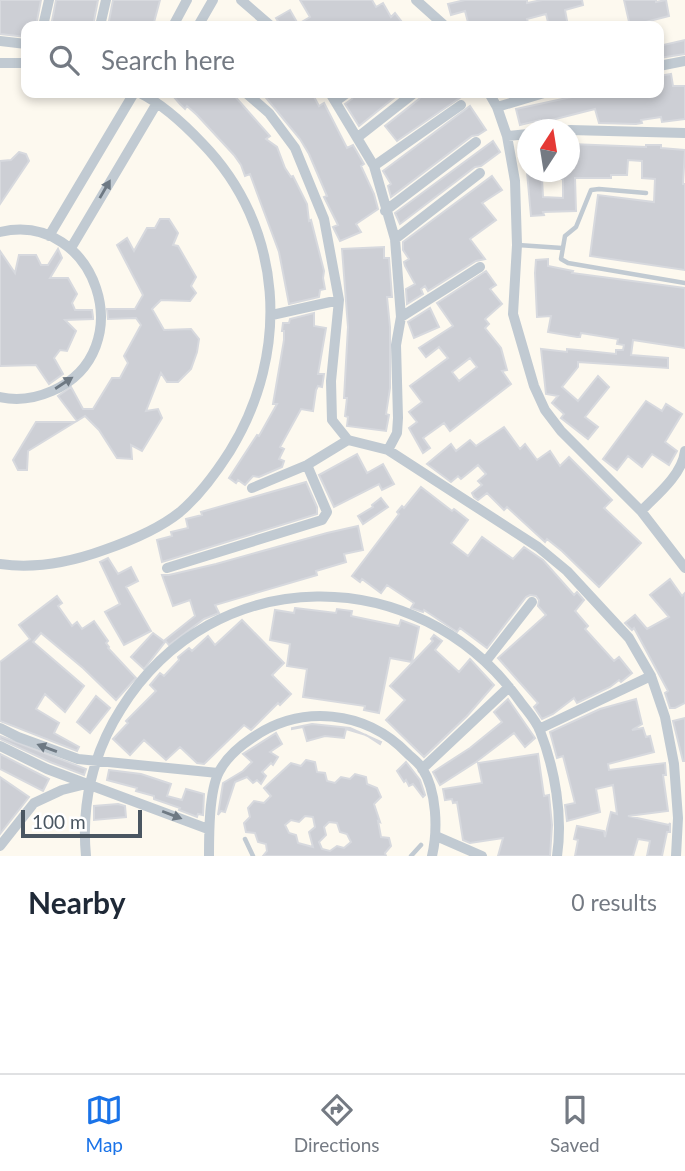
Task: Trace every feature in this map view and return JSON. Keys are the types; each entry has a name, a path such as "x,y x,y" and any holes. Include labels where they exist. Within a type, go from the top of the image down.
{"street":[{"path":"44,21 49,0"},
{"path":"101,21 106,0"},
{"path":"176,21 187,0"},
{"path":"201,21 213,0"},
{"path":"241,0 265,21"},
{"path":"415,0 439,21"},
{"path":"0,40 21,43"},
{"path":"664,65 685,61"},
{"path":"0,63 21,63"},
{"path":"49,236 131,98"},
{"path":"0,564 44,565 83,558 149,531 178,513 206,484 240,434 255,400 271,339 272,315 264,254 246,204 215,156 182,122 149,98"},
{"path":"252,98 269,113 295,148 324,219 339,300 331,382 332,420 348,440 388,450 538,547 567,571 629,638 651,676 664,717 681,818 676,856"},
{"path":"334,98 374,166 395,239 401,317 396,345 397,433 388,450"},
{"path":"358,137 408,98"},
{"path":"492,98 507,136 515,181 517,245 513,314 534,386 545,410 561,431 641,511 685,568"},
{"path":"497,107 527,98"},
{"path":"71,248 157,103"},
{"path":"374,166 461,104"},
{"path":"580,130 685,133"},
{"path":"507,136 517,135"},
{"path":"385,211 476,142"},
{"path":"395,239 480,173"},
{"path":"0,232 23,230 49,236 71,248 95,280 103,318 89,359 72,380 43,395 12,400 0,397"},
{"path":"401,317 480,267"},
{"path":"272,315 339,300"},
{"path":"252,488 307,465 348,440"},
{"path":"641,511 674,476 685,451"},
{"path":"167,568 322,520 327,512 307,465"},
{"path":"86,856 86,810 96,760 110,726 134,689 163,656 209,625 239,611 282,599 326,596 370,601 412,614 452,634 486,662 509,687 539,729 557,798 557,856"},
{"path":"486,662 532,602"},
{"path":"539,729 651,676"},
{"path":"422,769 509,687"},
{"path":"209,856 208,829 218,773 240,746 268,727 301,716 335,715 369,725 398,743 422,769 435,810 436,836 432,856"},
{"path":"0,728 78,759 218,773"},
{"path":"0,746 47,769 208,829"},
{"path":"0,846 34,803 68,788 90,783"},
{"path":"436,836 482,856"}],"lane":[{"path":"646,193 591,190 576,227 565,236 563,261 685,283"},
{"path":"517,245 562,248"},
{"path":"245,839 253,856"},
{"path":"411,856 421,845"}],"shaded area":[{"path":"0,0 685,0 685,856 0,856"}],"building":[{"path":"0,0 41,0 37,21 21,21 21,36 0,34"},
{"path":"56,0 98,0 94,21 52,21"},
{"path":"113,0 160,0 154,21 109,21"},
{"path":"300,0 372,0 376,7 383,3 391,17 395,13 401,21 303,21 310,17"},
{"path":"465,0 527,0 527,3 542,0 582,0 583,5 565,10 567,21 548,21 546,14 528,21 468,21 465,11 451,15 448,4"},
{"path":"624,0 666,0 669,16 650,21 629,21"},
{"path":"290,10 296,21 278,21 276,18"},
{"path":"685,40 685,54 664,57 664,45"},
{"path":"671,74 673,86 685,86 685,119 662,122 661,117 641,120 642,123 636,124 599,123 595,109 556,119 518,119 516,109 567,98 664,98 664,75"},
{"path":"175,98 236,98 270,136 266,139 277,147 285,168 291,177 293,176 307,204 309,221 311,220 324,271 325,289 320,290 319,297 289,304 279,252 250,174 245,176 234,155 197,115 187,106 185,109"},
{"path":"266,98 315,98 319,106 324,103 347,148 353,145 364,164 361,166 374,194 378,209 356,224 361,232 340,241 333,227 338,225 324,197 327,196 300,139"},
{"path":"394,98 359,126 345,104 352,99"},
{"path":"460,98 397,141 385,126 419,99"},
{"path":"470,106 486,130 472,136 391,197 388,186 391,184 383,171"},
{"path":"493,141 500,152 481,166 475,167 400,224 395,213"},
{"path":"580,144 646,147 661,145 661,148 685,150 685,270 590,256 598,195 654,202 655,179 642,178 642,161 628,160 627,175 611,175 611,178 580,178"},
{"path":"19,152 26,154 29,161 0,204 0,161 11,160"},
{"path":"492,176 502,190 482,203 496,220 470,239 485,259 476,261 428,291 425,286 421,289 423,294 407,304 406,289 415,284 405,266 404,262 409,259 403,250 403,242"},
{"path":"528,182 542,182 543,197 563,198 563,182 575,182 576,211 543,212 544,215 531,216"},
{"path":"160,219 169,219 178,233 173,245 178,246 196,277 191,286 196,293 190,301 161,300 152,309 164,330 191,329 199,339 197,352 191,369 178,382 167,382 161,373 146,411 158,409 162,418 142,451 131,445 132,459 117,458 99,430 85,416 77,421 58,396 71,387 83,409 93,409 112,378 120,378 128,363 124,356 141,325 136,318 108,319 107,309 135,309 143,295 117,245 127,238 134,251 147,228 155,228"},
{"path":"384,247 384,258 389,258 392,297 387,297 390,388 386,431 347,426 347,398 344,398 348,327 342,249"},
{"path":"58,249 62,258 50,278 68,278 77,294 72,303 75,310 92,310 93,319 65,320 76,331 67,351 60,350 54,358 63,374 49,384 36,365 0,366 0,251 15,273 19,255 36,255 41,265 48,265"},
{"path":"548,259 548,266 573,271 572,273 685,288 685,348 633,340 631,355 668,358 668,368 578,362 578,367 562,387 578,401 598,376 609,387 585,417 598,427 588,439 561,418 564,414 552,403 558,396 546,394 541,349 616,354 616,350 623,350 624,345 617,344 618,339 581,333 580,337 577,337 548,332 551,316 537,317 535,273 536,260"},
{"path":"486,271 496,285 490,289 502,304 485,319 489,324 485,328 501,348 507,370 502,371 511,384 450,431 444,423 423,438 430,448 423,453 409,428 417,422 409,412 422,402 410,386 448,358 439,347 426,357 419,348 453,326 437,303","holes":["470,358 477,367 459,381 452,372"]},
{"path":"430,308 439,327 414,338 408,322"},
{"path":"314,313 314,326 326,328 318,374 324,374 322,387 318,386 316,390 313,411 301,409 280,447 284,449 279,459 284,461 282,467 259,477 253,476 245,485 238,480 236,483 229,478 257,435 259,436 277,404 273,404 284,340 283,323"},
{"path":"646,401 662,411 666,404 682,414 665,442 677,451 669,465 652,454 642,467 628,456 617,470 603,459"},
{"path":"36,422 75,422 28,451 27,470 18,470 13,460"},
{"path":"504,427 520,449 525,444 537,460 550,451 560,466 569,457 612,500 604,508 641,543 599,587 562,551 547,539 545,542 507,507 504,510 487,493 478,500 474,497 472,493 482,485 478,481 486,474 478,465 461,479 458,476 451,482 427,464 451,444 456,451 470,440 476,446"},
{"path":"357,454 367,473 383,464 394,484 382,490 379,484 334,507 319,475"},
{"path":"306,482 317,507 317,514 162,562 157,540 172,536 171,532 188,528 186,519 202,515 201,512"},
{"path":"421,487 468,520 451,543 468,556 482,537 513,559 524,547 543,560 574,595 577,592 584,600 575,611 588,626 585,629 614,661 619,657 632,673 621,682 619,680 577,703 574,698 542,719 534,707 538,703 498,658 546,615 538,606 539,600 536,596 526,597 487,648 460,628 457,632 424,610 423,612 411,608 414,603 387,585 381,593 362,579 360,582 352,576 399,514 397,512 402,506 404,508"},
{"path":"381,498 388,507 363,524 358,516 373,507"},
{"path":"358,526 363,550 344,554 346,562 316,571 317,575 215,605 219,613 204,619 169,645 165,640 195,616 190,600 173,606 162,575 216,564"},
{"path":"108,558 118,574 131,567 138,581 126,587 151,631 124,645 105,612 120,604 100,562"},
{"path":"670,579 682,596 685,593 685,703 675,708 670,708 665,693 668,691 634,628 632,630 625,623 635,615 647,629 669,617 650,595"},
{"path":"57,596 62,603 58,606 72,626 77,622 82,629 94,621 108,641 108,648 136,678 116,700 41,633 33,642 84,686 65,712 45,694 36,709 59,723 54,733 79,747 77,751 0,721 0,662 30,639 19,625"},
{"path":"295,608 336,613 337,609 352,611 351,616 399,626 401,620 419,627 412,662 390,658 379,713 364,710 365,706 303,697 307,669 287,666 290,644 270,640 275,610 294,613"},
{"path":"242,620 284,663 272,675 291,694 280,705 278,703 251,730 244,725 204,764 197,763 180,747 166,760 144,740 130,755 113,739 128,723 126,721 156,691 150,685 160,673 164,676 179,660 178,657 189,648 192,651 208,636 215,645"},
{"path":"153,633 165,642 144,669 131,657"},
{"path":"434,635 442,641 435,650 459,672 470,659 494,685 467,716 424,757 386,720 405,700 390,686 433,641 431,639"},
{"path":"96,696 110,708 90,733 77,722"},
{"path":"508,699 535,738 525,747 514,733 440,785 433,772 470,748 502,722 494,712"},
{"path":"636,699 642,724 632,730 643,728 646,737 650,736 654,752 608,764 609,770 665,763 666,775 663,775 668,811 628,816 669,825 670,823 670,832 667,832 662,856 647,856 650,841 638,839 633,856 575,856 578,840 574,839 577,826 604,831 605,837 611,812 617,814 613,785 596,789 600,812 567,821 565,805 575,803 563,756 557,758 550,732 600,709"},
{"path":"685,718 685,761 683,761 673,721"},
{"path":"312,724 350,728 365,735 346,729 344,738 325,736 307,741 303,727 292,729"},
{"path":"276,733 282,744 270,752 278,757 273,765 271,763 262,772 266,776 261,784 257,780 253,783 247,777 235,782 225,812 221,811 218,815 223,783 252,762 243,754"},
{"path":"0,736 86,769 84,775 0,739"},
{"path":"0,754 49,779 43,791 0,769"},
{"path":"538,754 544,796 549,795 552,825 550,856 498,856 503,838 470,843 463,840 457,802 453,803 452,799 445,800 443,789 482,783 478,763"},
{"path":"306,760 315,762 317,772 325,773 327,781 335,783 341,777 350,779 355,774 366,777 367,784 377,788 381,797 374,804 380,822 378,821 381,837 389,838 391,846 385,853 386,856 263,856 267,851 266,844 258,842 255,833 246,832 244,823 250,817 248,808 254,801 264,803 271,796 264,788 291,763 301,766","holes":["305,816 313,817 315,827 309,832 313,847 298,843 296,835 289,833 285,825 291,820 299,822","329,822 337,823 340,832 347,834 351,842 344,848 337,846 330,851 322,849 319,842 326,835 324,827"]},
{"path":"406,762 420,780 425,795 423,797 413,784 409,786 406,780 404,782 397,771"},
{"path":"109,770 141,774 171,784 167,796 182,800 186,789 204,794 203,815 198,814 197,817 154,799 154,796 136,791 137,788 107,780"},
{"path":"0,777 29,797 0,834"},
{"path":"94,806 125,806 126,817 94,820"}]}
